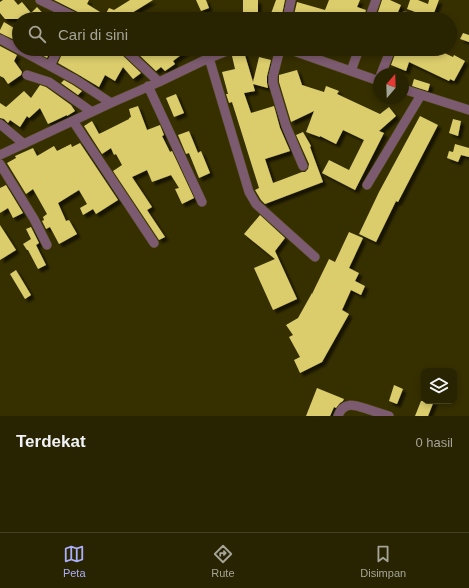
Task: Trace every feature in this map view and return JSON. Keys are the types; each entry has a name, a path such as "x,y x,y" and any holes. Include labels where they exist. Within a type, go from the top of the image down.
{"street":[{"path":"40,0 64,12"},
{"path":"288,12 290,0"},
{"path":"372,12 376,0"},
{"path":"0,39 12,45"},
{"path":"31,56 76,80 111,102"},
{"path":"50,66 55,56"},
{"path":"131,56 159,82"},
{"path":"0,155 111,102 159,82 214,56"},
{"path":"278,56 273,76 273,83 286,126 303,166"},
{"path":"308,56 373,76"},
{"path":"352,71 357,56"},
{"path":"383,68 388,56"},
{"path":"209,58 246,185 252,199 262,210 315,257"},
{"path":"27,76 49,82 92,112"},
{"path":"148,86 202,202"},
{"path":"409,91 469,110"},
{"path":"368,185 421,94"},
{"path":"73,121 154,243"},
{"path":"0,124 24,144"},
{"path":"0,164 34,219 47,245"},
{"path":"338,416 342,408 345,406 355,405 389,416"}],"building":[{"path":"3,0 14,0 18,5 22,2 30,12 12,12 12,19 5,19 0,13 0,2"},
{"path":"54,0 89,0 87,4 100,12 78,12"},
{"path":"130,0 153,0 133,12 107,12 109,8 114,10"},
{"path":"196,0 206,0 209,8 201,11"},
{"path":"243,0 258,0 258,12 243,12"},
{"path":"276,0 285,0 282,12 272,12"},
{"path":"329,0 360,0 357,7 366,10 365,12 295,12 297,2 325,10"},
{"path":"382,0 390,0 401,5 398,12 378,12"},
{"path":"410,0 418,0 428,4 429,0 439,0 434,12 415,12 407,9"},
{"path":"37,7 42,12 32,12"},
{"path":"4,22 12,27 12,39 0,33"},
{"path":"463,33 469,35 469,42 460,39"},
{"path":"0,46 12,52 12,56 16,56 14,61 22,72 21,75 8,84 4,78 0,76"},
{"path":"61,56 123,56 141,73 133,79 123,67 115,81 105,75 99,87 58,63"},
{"path":"140,56 180,56 173,61 175,64 165,71 161,67 156,71"},
{"path":"232,56 245,56 253,82 259,57 271,60 267,76 268,88 253,84 255,91 244,93 251,113 274,106 280,128 290,151 265,159 273,183 305,172 308,169 309,164 296,135 303,132 311,146 310,147 323,182 265,204 261,200 255,190 259,188 232,102 229,103 226,94 228,94 222,72 235,69"},
{"path":"394,56 456,56 465,61 454,81 450,79 449,81 409,62 407,68 398,68 391,65"},
{"path":"297,70 302,85 324,92 326,86 339,91 337,94 380,114 389,107 396,116 379,131 384,133 355,190 322,173 329,160 349,170 364,140 343,130 336,144 320,136 306,132 314,111 291,122 279,82 279,75"},
{"path":"414,79 430,84 428,91 412,86"},
{"path":"64,80 82,91 78,95 61,83"},
{"path":"40,85 46,87 71,105 75,111 48,124 40,108 29,118 27,116 20,127 10,120 8,123 4,119 0,118 0,103 6,107 24,91 31,98"},
{"path":"176,94 184,113 174,117 166,98"},
{"path":"138,106 147,130 160,125 164,135 162,136 170,152 172,151 194,198 182,204 175,189 179,188 171,175 152,182 147,170 132,177 152,207 147,210 165,237 159,240 113,171 122,165 116,154 114,155 111,148 102,154 84,126 92,121 99,134 129,119 131,117 129,109"},
{"path":"420,116 438,125 398,202 396,201 376,242 359,234 379,192"},
{"path":"453,119 461,121 458,136 449,133"},
{"path":"189,131 198,153 201,151 210,173 199,178 189,153 186,154 178,135"},
{"path":"80,143 118,200 96,214 93,209 83,215 80,208 87,204 79,190 58,203 66,221 69,220 77,234 59,244 50,227 46,229 42,221 44,220 43,217 47,214 33,189 26,194 7,163 16,158 15,156 33,148 37,156 54,146 57,151 71,144 72,147"},
{"path":"455,144 469,148 469,157 461,155 458,162 447,158 449,151 453,152"},
{"path":"6,185 23,213 13,218 8,208 0,213 0,188"},
{"path":"260,215 285,238 275,251 297,299 273,310 254,268 275,259 244,234"},
{"path":"0,225 16,250 0,260"},
{"path":"31,227 39,243 36,245 46,265 38,269 28,250 23,244 31,239 26,229"},
{"path":"349,232 363,238 349,268 359,273 355,281 365,286 361,295 351,290 342,310 349,314 322,362 300,373 294,360 300,357 289,337 293,335 286,325 298,318 312,294 329,259 335,262"},
{"path":"16,270 31,295 25,299 10,274"},
{"path":"394,385 403,389 397,404 389,401"},
{"path":"317,388 344,399 336,408 334,407 330,416 306,416"},
{"path":"421,401 421,404 433,404 428,416 415,416"}]}
